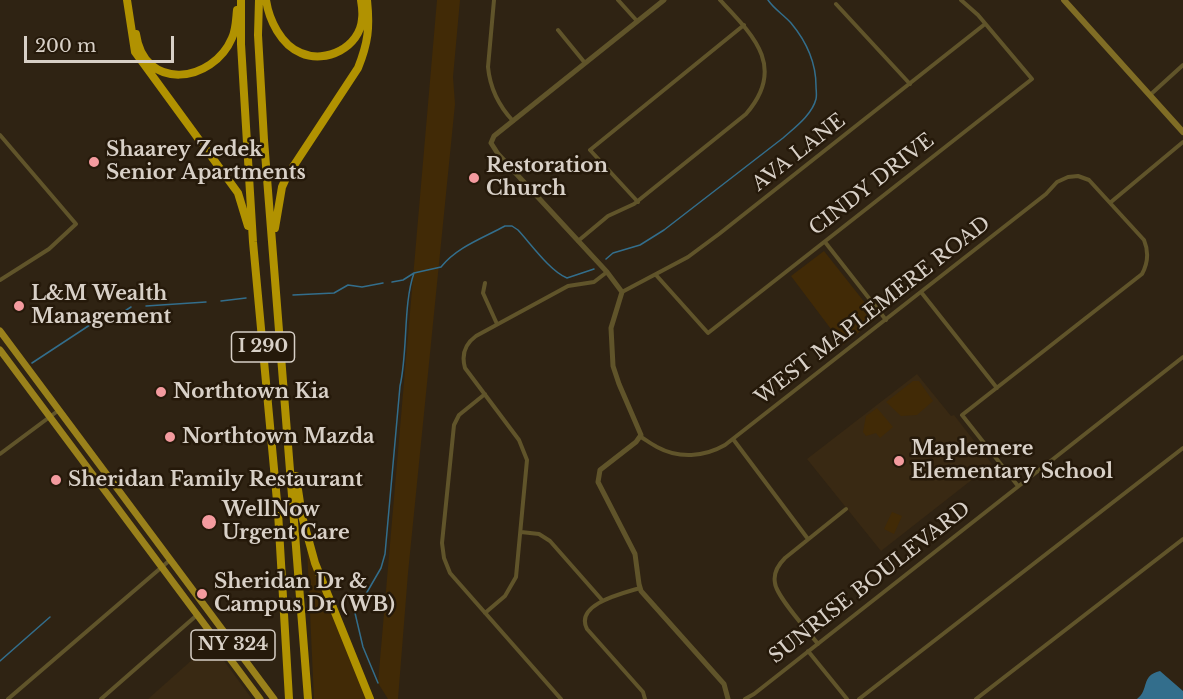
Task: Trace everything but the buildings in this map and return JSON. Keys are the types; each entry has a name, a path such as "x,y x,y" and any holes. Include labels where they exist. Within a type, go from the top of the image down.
{"highway":[{"path":"127,0 135,52 238,193 253,242"},
{"path":"132,0 137,40 144,57 160,71 175,75 192,74 210,66 224,51 233,37 240,0"},
{"name":"I 290","path":"240,0 253,242 278,512 289,696"},
{"name":"I 290","path":"259,0 258,46 308,699"},
{"path":"266,0 273,25 287,44 302,54 317,56 330,55 350,44 362,19 361,0"},
{"path":"273,254 276,215 282,187 287,176 358,68 369,33 367,0"},
{"path":"288,418 302,516 309,545 370,699"}],"main road":[{"path":"1064,0 1183,132"},
{"name":"NY 324","path":"0,331 274,699"},
{"name":"NY 324","path":"0,350 260,699"}],"street":[{"path":"494,0 489,76 500,105 513,121"},
{"path":"618,0 638,22"},
{"path":"664,0 513,121 491,142 492,147 607,272 622,292 611,324 612,355 619,384 641,437 601,470 598,478 599,484 635,554 640,588 724,684 728,699"},
{"path":"578,241 608,216 638,202 746,114 756,100 764,76 763,59 758,43 720,0"},
{"name":"CINDY DRIVE","path":"656,275 708,333 1032,79 985,24 961,0"},
{"path":"836,4 910,84"},
{"name":"AVA LANE","path":"622,292 688,257 985,24"},
{"path":"638,202 590,150 744,25"},
{"path":"558,30 585,63"},
{"path":"1150,95 1183,65"},
{"path":"0,135 76,224 49,249 0,280"},
{"path":"1111,202 1183,142"},
{"name":"WEST MAPLEMERE ROAD","path":"641,437 666,451 691,456 717,449 886,320 1046,194 1061,179 1073,176 1084,177 1094,183 1144,240 1148,257 1142,274 963,415 1018,486"},
{"path":"825,242 886,320"},
{"path":"485,613 505,596 513,585 517,571 527,460 519,440 465,368 464,352 472,339 497,324 568,286 594,282 607,272"},
{"path":"485,283 483,293 497,324"},
{"path":"921,292 997,388"},
{"name":"SUNRISE BOULEVARD","path":"745,699 1183,357"},
{"path":"485,394 459,415 454,425 442,551 450,573 561,699"},
{"path":"0,454 59,410"},
{"path":"733,439 808,539"},
{"path":"860,699 1183,448"},
{"path":"818,644 776,589 774,581 777,569 783,560 846,508"},
{"path":"521,532 539,534 550,541 602,600"},
{"path":"976,699 1183,539"},
{"path":"8,699 170,560"},
{"path":"640,588 602,600 586,614 585,626 643,692 645,699"},
{"path":"101,699 197,615"},
{"path":"808,651 847,699"}],"shaded area":[{"path":"437,0 460,0 453,77 455,104 408,573 398,699 388,699 378,683"},
{"path":"824,251 877,318 843,345 791,276"},
{"name":"Maplemere Elementary School","path":"917,374 951,416 954,415 992,464 881,551 807,459"},
{"path":"913,381 919,381 933,401 917,415 901,416 886,402"},
{"path":"877,408 893,427 880,438 876,433 866,436 863,432 866,416"},
{"path":"892,512 902,516 894,534 884,529"},
{"path":"307,548 367,699 314,699"},
{"path":"211,643 252,699 148,699"}],"water":[{"path":"1160,671 1183,691 1183,699 1137,699 1147,679"}],"waterway":[{"path":"606,259 613,253 640,245 664,230 783,138 811,110 816,99 816,77 809,52 791,23 768,0"},
{"path":"392,282 403,280 414,273 441,267 462,248 505,226 512,226 518,230 547,263 567,278 594,269"},
{"path":"378,683 363,647 355,613 381,568 385,554 408,299 414,273"},
{"path":"293,295 334,293 348,285 362,287 383,283"},
{"path":"221,301 246,298"},
{"path":"146,306 206,302"},
{"path":"32,363 105,315 117,316 131,307"},
{"path":"0,661 50,617"}],"place":[{"name":"Shaarey Zedek Senior Apartments","path":"94,162"},
{"name":"Restoration Church","path":"474,178"},
{"name":"L&M Wealth Management","path":"19,306"},
{"name":"Northtown Kia","path":"161,392"},
{"name":"Northtown Mazda","path":"170,437"},
{"name":"Maplemere Elementary School","path":"899,461"},
{"name":"Sheridan Family Restaurant","path":"56,480"},
{"name":"WellNow Urgent Care","path":"209,522"},
{"name":"Sheridan Dr & Campus Dr (WB)","path":"202,594"}]}
